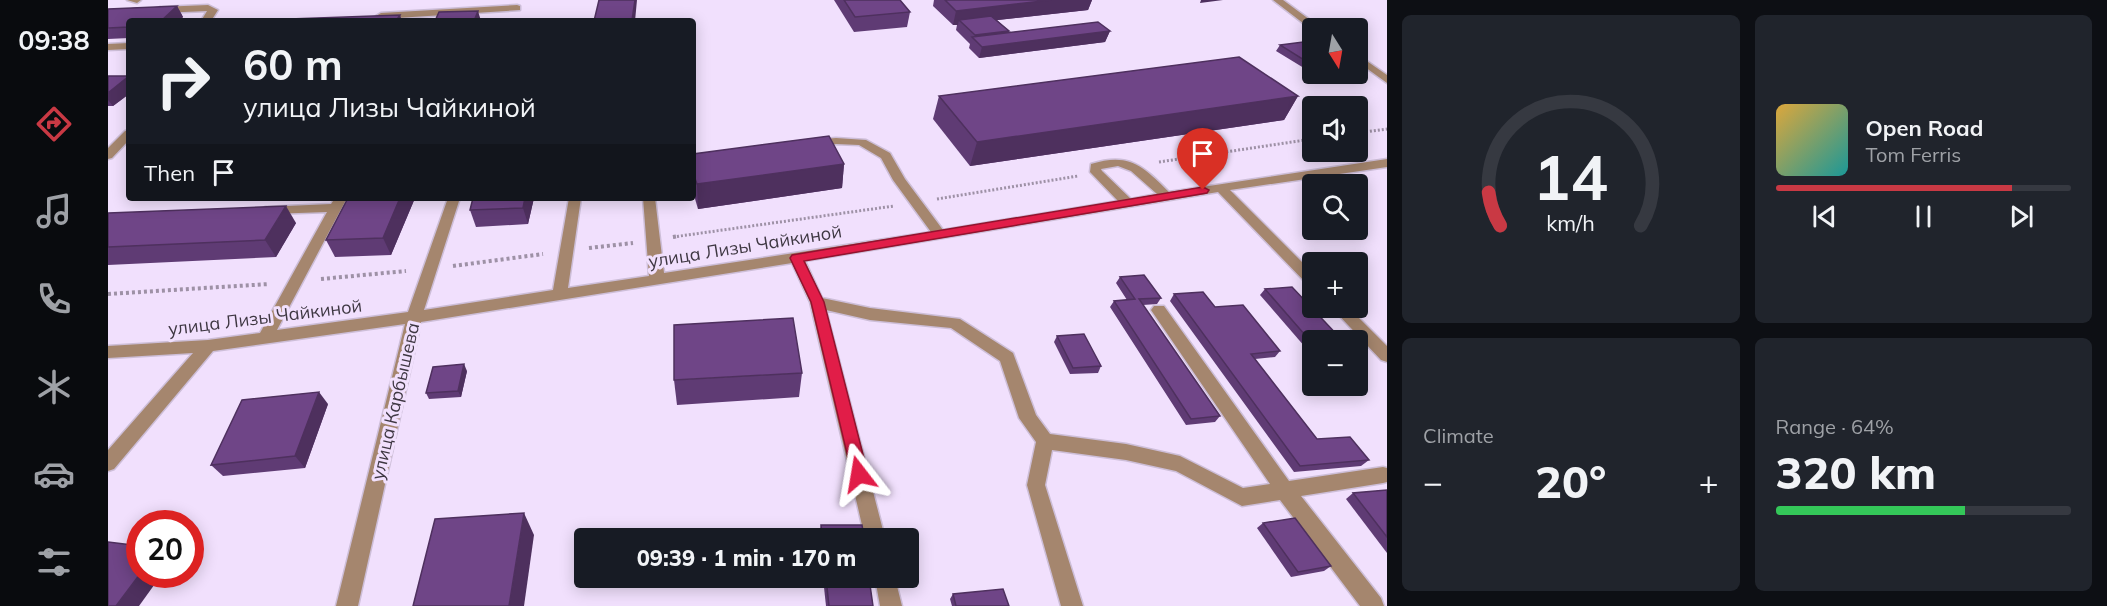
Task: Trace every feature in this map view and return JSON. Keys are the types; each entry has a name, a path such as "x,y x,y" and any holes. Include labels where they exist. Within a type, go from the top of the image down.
{"street":[{"path":"131,0 137,0"},
{"path":"1277,0 1302,18"},
{"path":"373,16 439,17 518,4"},
{"path":"152,10 208,8 214,10 208,18"},
{"path":"108,47 126,46"},
{"path":"1368,66 1387,80"},
{"path":"108,155 126,136"},
{"path":"802,145 836,141 862,142 886,156 899,180 940,235"},
{"path":"1128,203 1096,173 1095,166 1128,162 1167,196"},
{"name":"улица Лизы Чайкиной","path":"108,352 208,346 414,317 1387,163"},
{"path":"1221,188 1302,270"},
{"name":"улица Карбышева","path":"347,606 414,317 453,201"},
{"path":"560,295 574,201"},
{"path":"649,201 657,279"},
{"path":"256,211 338,203"},
{"path":"266,338 338,203"},
{"path":"796,258 817,302 873,528"},
{"path":"817,302 870,314 955,323 1007,357 1028,418 1045,441 1126,452 1180,464 1242,497 1386,476"},
{"path":"1159,310 1285,491 1373,606"},
{"path":"1350,318 1387,356"},
{"path":"108,463 208,346"},
{"path":"1045,441 1036,484 1072,606"},
{"path":"887,588 891,606"}],"path":[{"path":"1368,132 1387,129"},
{"path":"1135,166 1302,141"},
{"path":"108,294 296,282 431,268 653,240 1096,173"}],"building":[{"path":"599,0 635,0 632,18 595,18"},
{"path":"844,0 900,0 910,12 855,17"},
{"path":"945,0 1051,0 956,11"},
{"path":"177,6 164,18 126,18 126,27 108,28 108,9"},
{"path":"478,11 475,18 436,18 439,12"},
{"path":"400,15 398,18 316,18"},
{"path":"991,16 1009,31 975,35 959,20"},
{"path":"1098,22 1110,31 982,47 972,37"},
{"path":"1302,42 1302,59 1280,45"},
{"path":"1239,57 1298,96 977,142 939,96"},
{"path":"108,76 126,76 126,78 108,93"},
{"path":"829,136 844,164 697,184 696,154"},
{"path":"346,201 399,201 383,238 326,240"},
{"path":"472,201 524,201 523,208 470,210"},
{"path":"286,206 265,240 108,247 108,213"},
{"path":"1144,275 1161,298 1139,299 1220,416 1191,419 1114,301 1135,299 1120,277"},
{"path":"1292,287 1302,298 1302,318 1321,318 1333,330 1302,332 1265,289"},
{"path":"1203,292 1215,307 1243,305 1280,351 1251,354 1317,439 1350,437 1369,460 1300,466 1174,294"},
{"path":"793,318 802,373 674,380 674,325"},
{"path":"1084,334 1101,366 1073,368 1057,336"},
{"path":"464,364 458,391 426,393 433,367"},
{"path":"319,392 295,456 211,465 242,400"},
{"path":"1387,490 1387,537 1353,493"},
{"path":"524,513 509,606 413,606 435,519"},
{"path":"1295,518 1331,566 1298,572 1263,523"},
{"path":"821,525 862,525 862,528 821,528"},
{"path":"108,542 126,544 126,588 130,588 116,606 108,606"},
{"path":"827,588 870,588 873,606 829,606"},
{"path":"1003,589 1009,606 956,606 953,594"}],"route":[{"path":"859,474 817,302 796,258 1203,190"}]}
